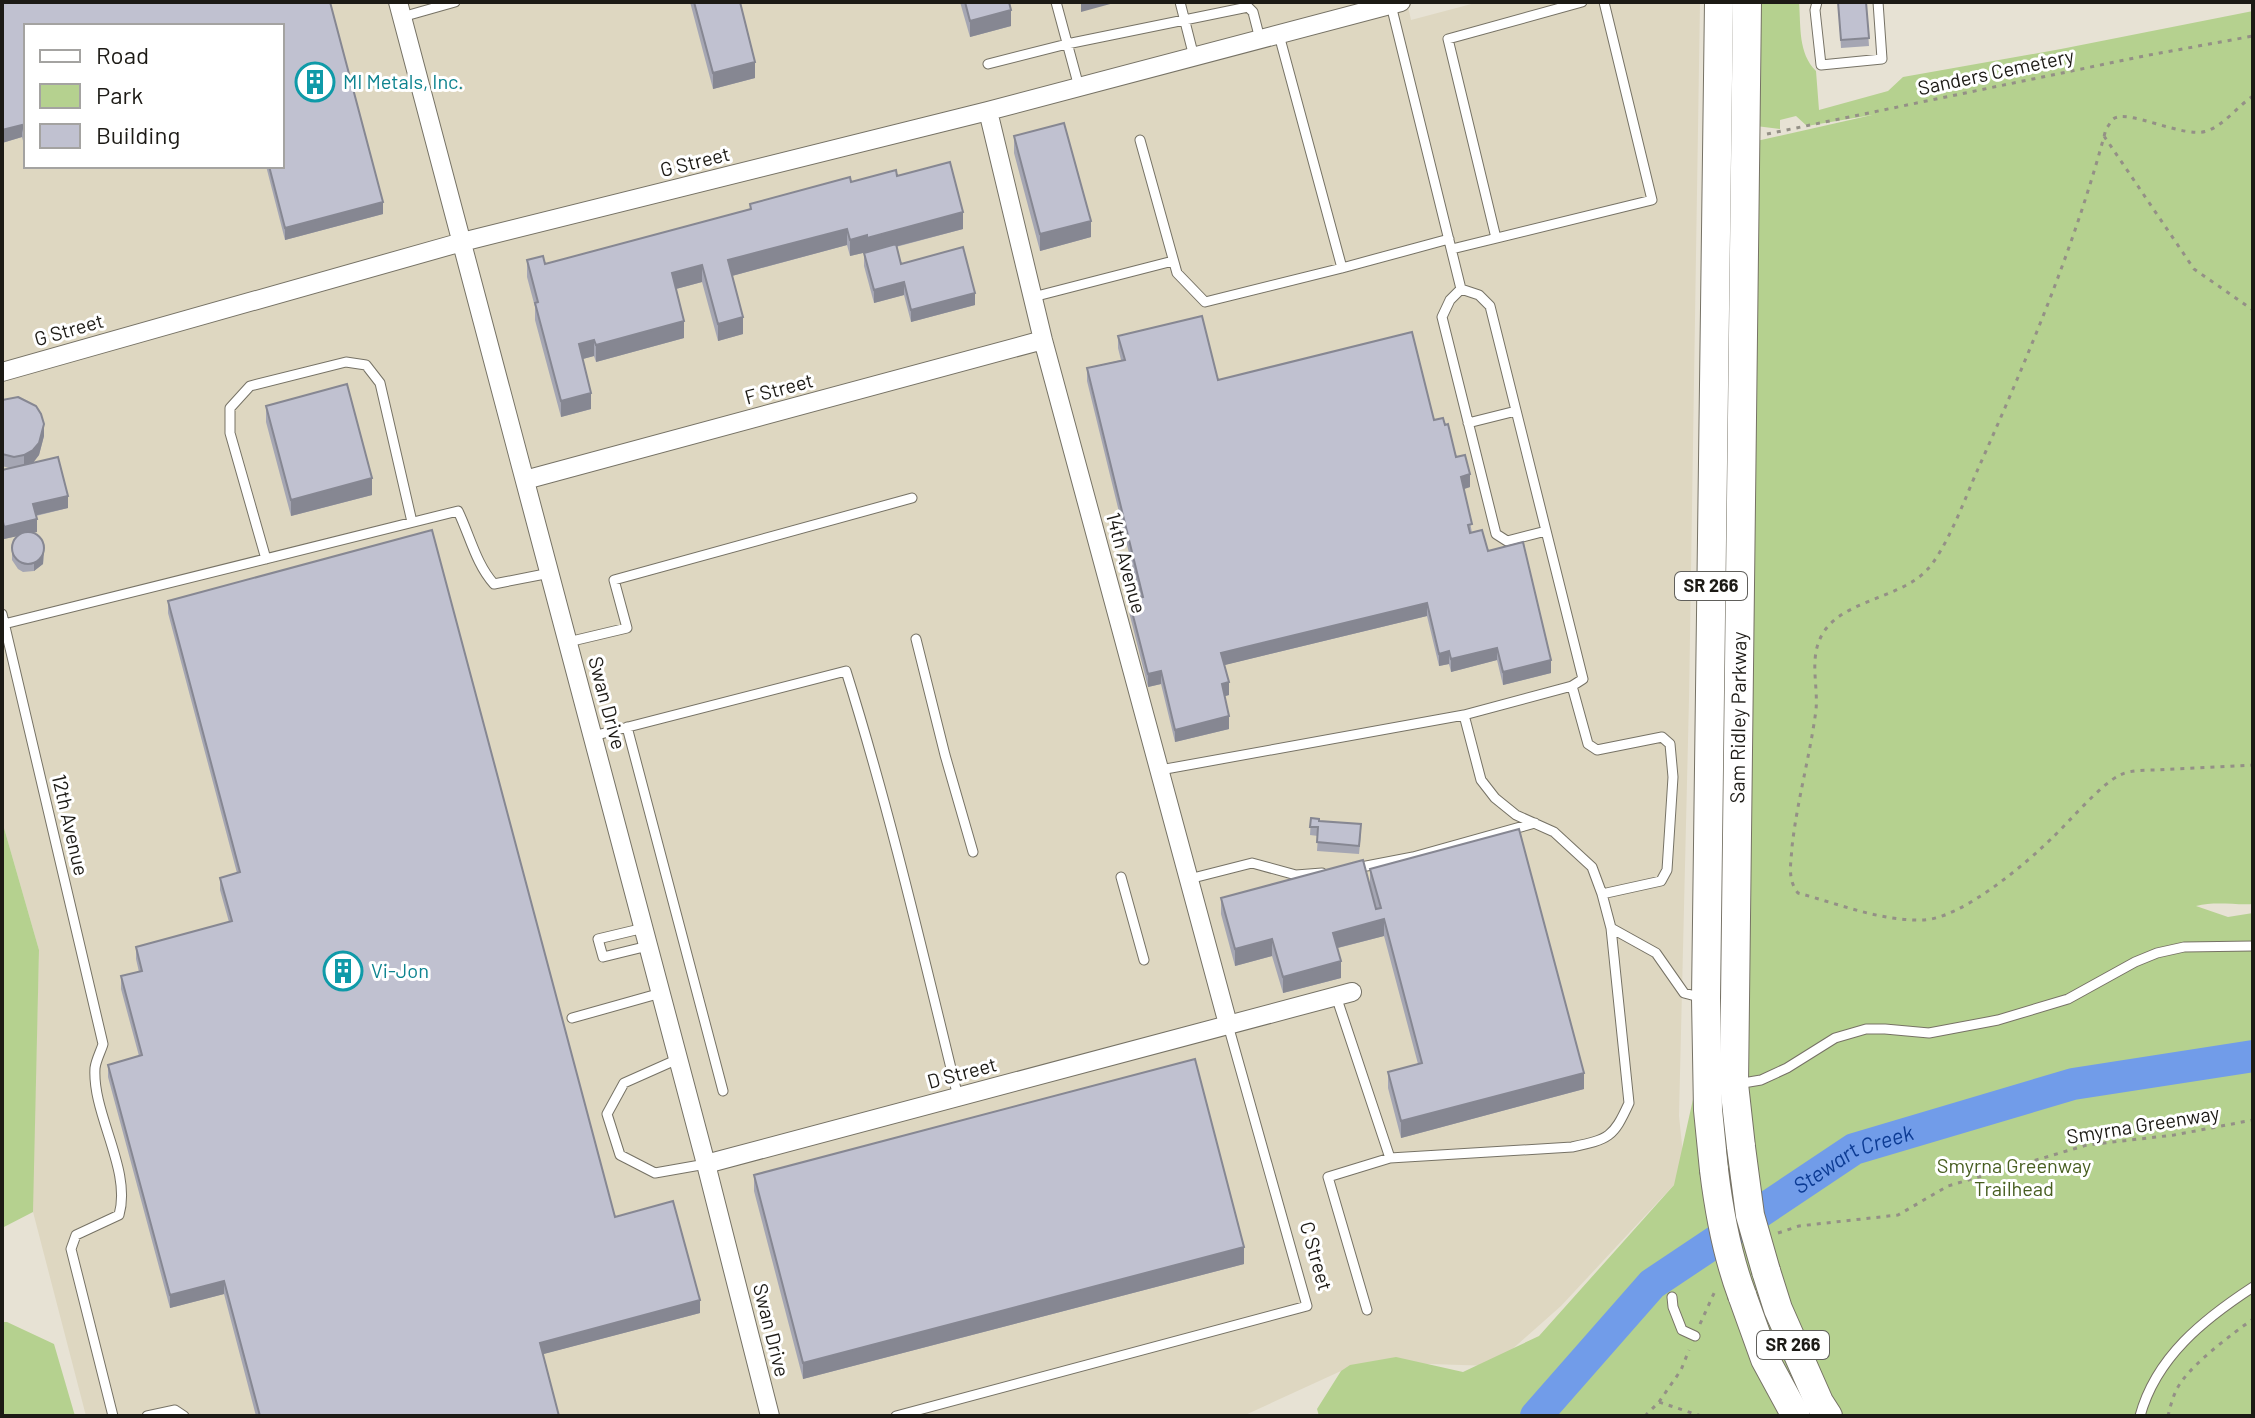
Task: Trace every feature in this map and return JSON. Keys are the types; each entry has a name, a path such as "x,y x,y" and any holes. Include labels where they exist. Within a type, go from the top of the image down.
{"main road":[{"name":"Sam Ridley Parkway","path":"1747,2 1734,1085 1750,1215 1778,1309 1828,1416"},
{"name":"Sam Ridley Parkway","path":"1717,7 1706,998 1708,1110 1717,1196 1734,1274 1765,1359 1796,1416"}],"street":[{"name":"G Street","path":"2,372 462,242 988,111 1279,35 1367,6 1396,3"},
{"name":"Swan Drive","path":"400,10 770,1416"},
{"name":"14th Avenue","path":"988,111 1043,340 1228,1024"},
{"name":"F Street","path":"525,480 1043,340"},
{"path":"1228,1024 1344,994"},
{"name":"D Street","path":"706,1164 1228,1024"}],"lane":[{"path":"400,10 455,2"},
{"path":"1056,2 1079,87"},
{"path":"1180,2 1194,57"},
{"path":"1496,238 1448,39 1582,2"},
{"path":"1140,140 1177,273 1205,302 1342,268 1450,244 1496,238 1652,200 1604,2"},
{"path":"1817,2 1815,10 1821,65 1882,59 1878,2"},
{"path":"1396,3 1461,289"},
{"path":"988,64 1067,44 1248,7 1253,12 1260,39"},
{"path":"1279,35 1342,268"},
{"path":"1033,297 1173,261"},
{"path":"1160,770 1464,715 1572,686 1583,679 1490,306 1479,295 1461,289"},
{"path":"1461,289 1450,300 1442,317 1496,534 1507,541 1546,531"},
{"path":"266,559 230,433 230,408 250,386 291,375 346,362 366,365 380,383 412,522"},
{"path":"1468,423 1516,411"},
{"path":"568,642 627,628 614,580 912,498"},
{"path":"3,619 458,511 472,538 483,572 494,584 550,573"},
{"name":"12th Avenue","path":"3,619 103,1044 95,1066 98,1090 123,1202 119,1215 76,1235 71,1249 113,1416"},
{"path":"916,639 973,852"},
{"path":"593,736 846,671 867,735 958,1097"},
{"path":"1572,686 1588,744 1597,750 1662,737 1670,744 1673,777 1667,870 1661,881 1602,894"},
{"path":"1367,1310 1328,1177 1390,1158 1572,1147 1599,1141 1618,1129 1629,1103 1611,928 1592,867 1554,832 1516,815 1495,798 1481,780 1464,715"},
{"path":"627,727 723,1091"},
{"path":"1346,869 1413,857 1535,823"},
{"path":"1189,879 1252,863 1296,875 1331,871"},
{"path":"1121,877 1144,960"},
{"path":"1611,928 1656,953 1684,993 1734,999"},
{"path":"646,936 603,957 598,939 646,936"},
{"path":"1734,1085 1761,1080 1835,1038 1866,1029 1929,1033 1998,1020 2068,999 2157,953 2184,947 2253,946"},
{"path":"572,1018 661,993"},
{"path":"1344,994 1390,1158"},
{"name":"C Street","path":"896,1416 1307,1306 1228,1024"},
{"path":"678,1059 624,1083 607,1114 620,1155 655,1173 706,1164"},
{"path":"2140,1416 2149,1390 2179,1346 2223,1307 2253,1287"},
{"path":"1672,1297 1682,1330 1695,1336"},
{"path":"147,1416 175,1410 184,1416"}],"path":[{"name":"Sanders Cemetery","path":"1745,139 2253,36"},
{"path":"2253,96 2208,131 2185,131 2131,117 2112,119 2104,136 2083,212 2057,280 1996,429 1943,546 1925,572 1885,596 1850,608 1827,627 1818,643 1816,705 1793,842 1790,879 1798,893 1881,916 1924,921 1946,916 1970,904 2045,846 2096,794 2120,775 2140,771 2253,765"},
{"path":"2104,136 2194,269 2253,310"},
{"name":"Smyrna Greenway","path":"1776,1234 1799,1226 1898,1215 1948,1186 2087,1145 2174,1135 2253,1120"},
{"path":"2168,1416 2182,1381 2253,1319"},
{"path":"1645,1416 1659,1402 1701,1416"}],"shaded area":[{"path":"2,2 1407,2 1411,20 1479,2 1700,2 1679,1116 1685,1173 1561,1306 1493,1366 1430,1364 1341,1371 1243,1416 86,1416 32,1208 39,950 2,821"}],"green space":[{"name":"Smyrna Greenway Trailhead","path":"1758,2 1799,2 1806,56 1816,71 1819,110 1888,91 1903,77 2253,11 2253,904 2196,906 2228,917 2253,913 2253,1416 1319,1416 1317,1409 1341,1371 1350,1365 1396,1357 1463,1372 1539,1336 1674,1185 1719,982 1746,989 1752,142 1872,115 1807,126 1796,116 1780,120 1780,129 1756,126"},
{"path":"2,821 39,950 33,1212 2,1228"},
{"path":"2,1322 54,1344 75,1416 2,1416"}],"building":[{"name":"MI Metals, Inc.","path":"2,2 330,2 383,202 285,228 270,168 284,168 284,24 24,24 24,132 22,125 2,130"},
{"path":"694,2 740,2 755,62 713,73"},
{"path":"965,2 1009,2 1011,10 970,21"},
{"path":"1838,2 1866,2 1869,38 1841,40"},
{"path":"1064,123 1091,221 1040,234 1014,136"},
{"path":"950,162 963,212 867,238 867,235 850,240 847,229 728,260 743,317 718,324 702,265 672,273 684,321 596,345 594,340 579,344 591,393 561,401 527,260 543,256 545,264 751,209 750,204 850,177 851,182 896,170 897,176"},
{"path":"896,244 901,264 963,247 975,293 911,310 904,282 874,290 864,253"},
{"path":"1202,316 1218,380 1412,332 1434,420 1443,418 1445,425 1448,424 1456,457 1465,455 1470,474 1461,477 1472,524 1468,525 1470,533 1482,530 1488,551 1523,542 1551,660 1503,672 1497,648 1451,659 1449,651 1439,654 1427,603 1221,653 1229,682 1222,684 1229,716 1175,730 1161,671 1148,674 1129,600 1143,597 1087,368 1125,360 1118,336"},
{"path":"347,384 372,478 291,500 266,406"},
{"path":"18,397 36,406 44,424 39,443 33,450 14,457 2,454 2,400"},
{"path":"58,457 68,496 33,504 37,519 4,527 2,470"},
{"name":"Vi-Jon","path":"432,530 615,1217 673,1201 700,1300 540,1343 559,1416 260,1416 224,1281 170,1295 108,1065 142,1055 121,976 142,971 136,947 232,921 220,878 240,872 168,601"},
{"path":"28,532 39,537 44,548 39,559 28,564 17,559 12,548 17,537"},
{"path":"1311,818 1361,824 1359,846 1317,842 1318,827 1310,827"},
{"path":"1519,829 1584,1073 1401,1121 1388,1072 1422,1063 1384,919 1333,933 1341,961 1283,977 1272,939 1235,949 1221,898 1363,860 1376,909 1381,908 1370,869"},
{"path":"1195,1059 1244,1247 803,1363 754,1175"}],"waterway":[{"name":"Stewart Creek","path":"1536,1416 1652,1284 1854,1149 2073,1084 2253,1056"}],"place":[{"name":"MI Metals, Inc.","path":"315,82"},
{"name":"Vi-Jon","path":"343,971"}]}
